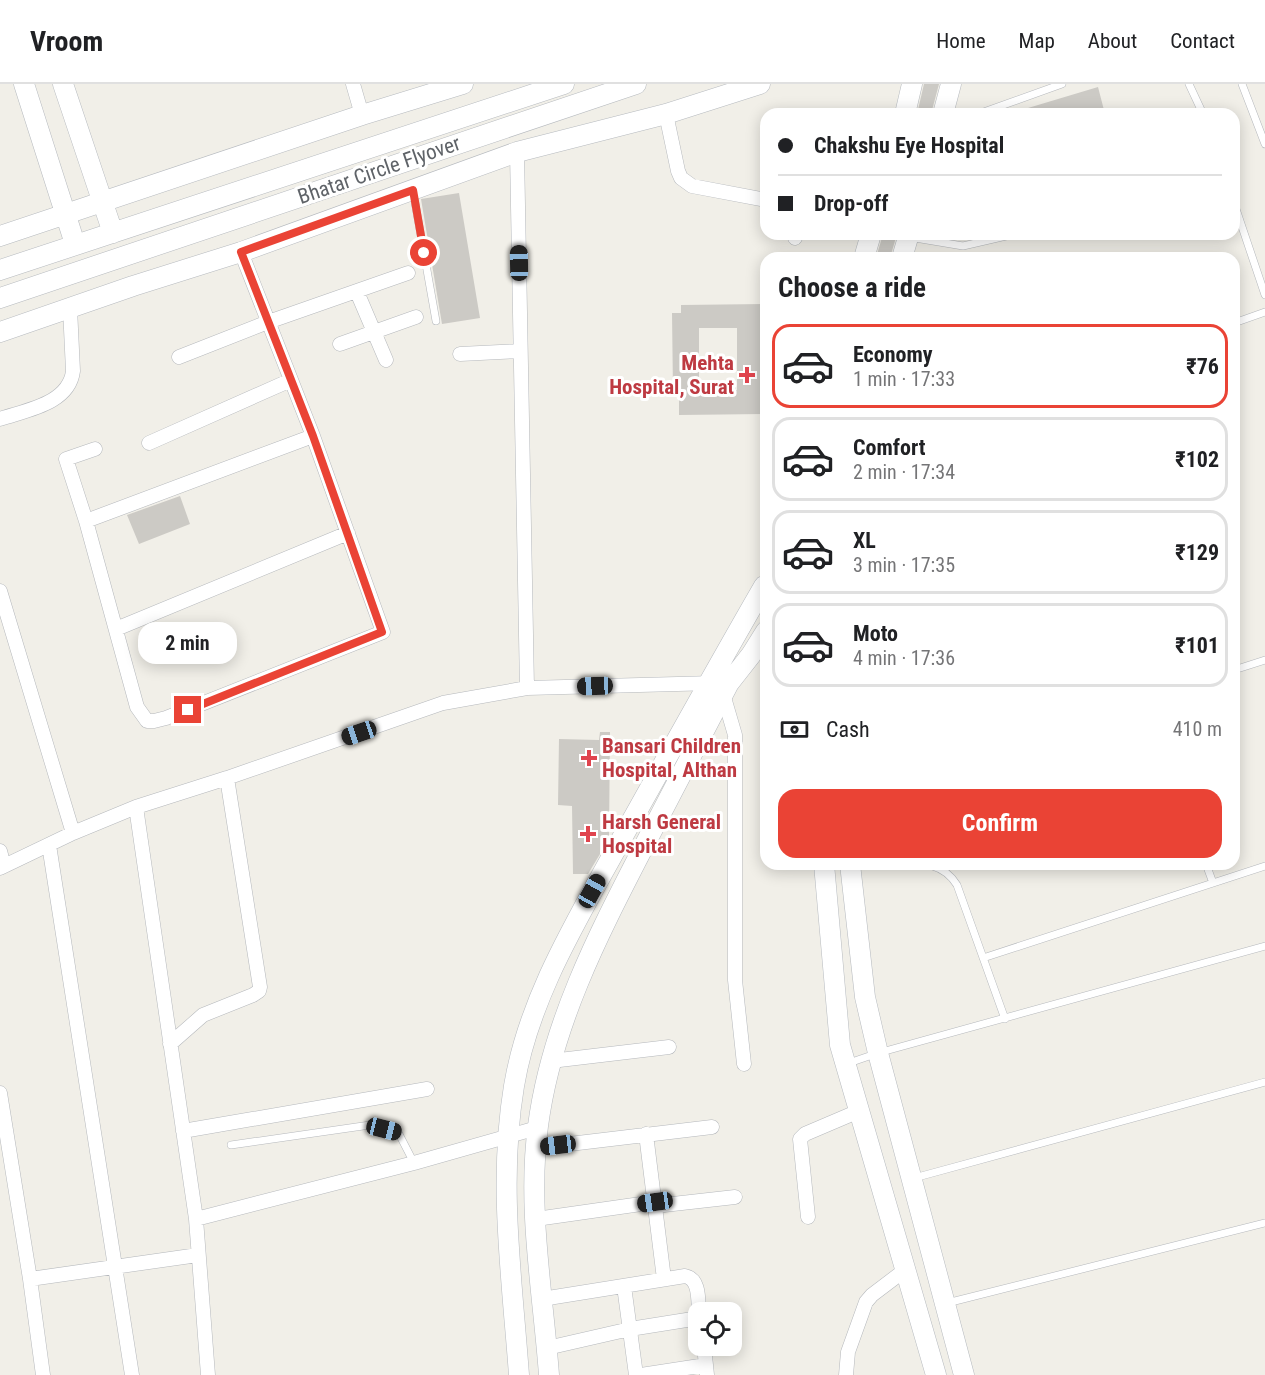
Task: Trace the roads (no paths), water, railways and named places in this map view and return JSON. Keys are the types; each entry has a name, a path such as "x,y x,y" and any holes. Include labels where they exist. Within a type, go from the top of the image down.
{"main road":[{"path":"24,84 75,244"},
{"path":"63,84 113,233"},
{"path":"0,236 362,115 463,84"},
{"name":"Bhatar Circle Flyover","path":"0,270 564,84"},
{"name":"Bhatar Circle Flyover","path":"0,298 636,84"},
{"path":"0,332 241,252 517,152 666,114 760,84"},
{"path":"906,108 912,84"},
{"path":"945,108 951,84"},
{"path":"122,258 133,286"},
{"path":"84,269 97,299"},
{"path":"549,1375 536,1219 537,1138 551,1061 585,964 720,687 760,595"},
{"path":"519,1375 507,1222 507,1136 514,1084 532,1019 558,954 720,687 751,655 760,641"},
{"path":"825,870 840,1045 936,1375"},
{"path":"851,870 865,997 964,1375"}],"street":[{"path":"353,84 362,115"},
{"path":"666,114 678,171 686,182 692,186 760,199"},
{"path":"517,152 527,688"},
{"path":"95,449 66,459 86,521 137,707 147,721 154,722 382,632 313,436 241,252"},
{"path":"179,357 268,322 408,273"},
{"path":"357,292 386,360"},
{"path":"0,419 43,405 66,391 72,381 73,371 70,309"},
{"path":"340,344 416,317"},
{"path":"460,354 520,351"},
{"path":"149,443 291,380"},
{"path":"86,521 313,436"},
{"path":"116,629 348,533"},
{"path":"0,591 73,833"},
{"path":"0,851 2,867 73,833 136,807 443,703 527,688 720,687 735,735 735,980 744,1064"},
{"path":"170,1044 203,1015 253,995 259,991 260,987 227,778"},
{"path":"136,807 196,1219 208,1375"},
{"path":"49,845 132,1375"},
{"path":"551,1061 669,1047"},
{"path":"183,1131 427,1089"},
{"path":"0,1093 43,1375"},
{"path":"808,1216 800,1139 805,1134 859,1111"},
{"path":"196,1219 414,1163 507,1136 537,1138 646,1134 712,1127"},
{"path":"646,1134 664,1279"},
{"path":"536,1219 655,1204 735,1197"},
{"path":"30,1279 198,1255"},
{"path":"846,1375 848,1352 866,1302 905,1270"},
{"path":"542,1299 685,1276 691,1277 696,1285 698,1302"},
{"path":"624,1286 636,1375"},
{"path":"547,1348 630,1329 688,1320"},
{"path":"641,1375 707,1370"}],"lane":[{"path":"995,108 1062,84"},
{"path":"1189,84 1200,108"},
{"path":"1242,84 1265,144"},
{"path":"413,190 436,321"},
{"path":"1240,221 1265,296"},
{"path":"934,240 963,246 989,240"},
{"path":"1240,321 1265,312"},
{"path":"1240,668 1265,660"},
{"path":"983,958 1265,866"},
{"path":"944,870 950,874 957,885 1005,1019"},
{"path":"1208,870 1213,883"},
{"path":"845,1064 1265,946"},
{"path":"911,1179 1265,1082"},
{"path":"231,1145 370,1125 398,1132 414,1163"},
{"path":"945,1303 1265,1223"}],"place":[{"name":"Mehta Hospital, Surat","path":"747,375"},
{"name":"Bansari Children Hospital, Althan","path":"589,758"},
{"name":"Harsh General Hospital","path":"588,834"}]}
